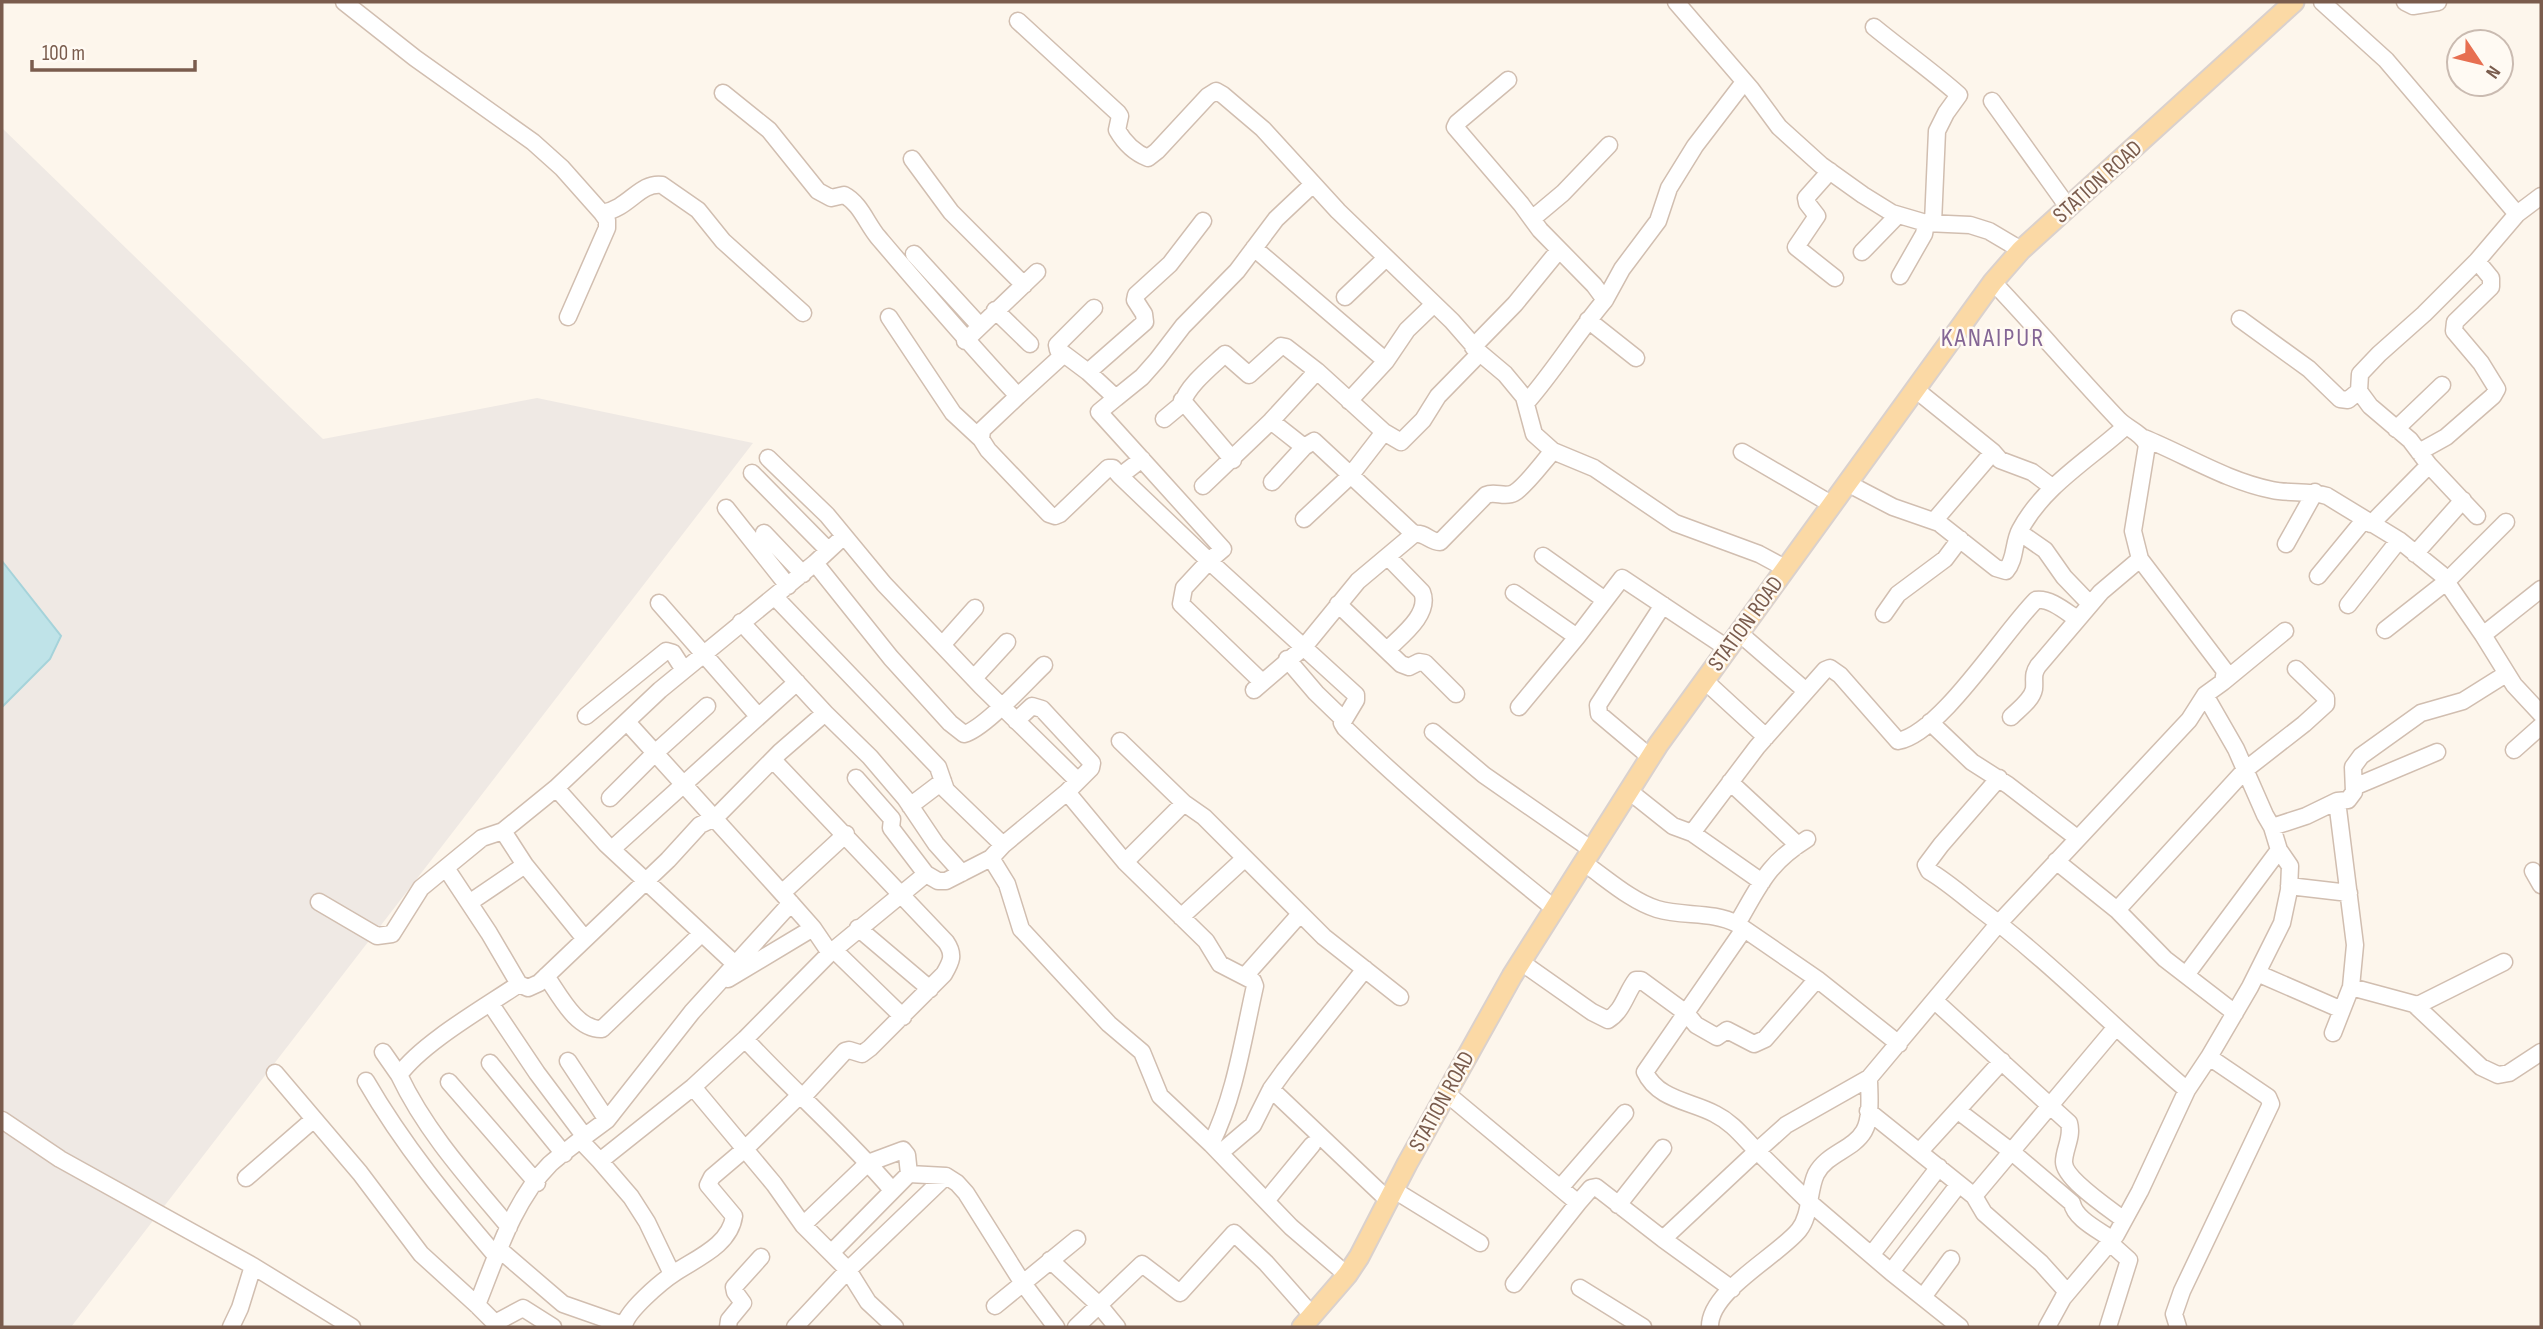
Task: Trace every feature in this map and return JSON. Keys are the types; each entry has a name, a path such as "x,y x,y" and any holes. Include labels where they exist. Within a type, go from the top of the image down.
{"main road":[{"name":"STATION ROAD","path":"1307,1321 1347,1275 1521,962 1650,757 1993,282 2021,250 2294,2"}],"street":[{"path":"344,2 415,58 533,142 562,168 607,220 607,228 568,317"},
{"path":"1675,2 1779,127 1829,171 1898,215 1929,223 1970,225 2021,250"},
{"path":"2322,2 2386,60 2517,215"},
{"path":"2405,2 2413,6 2438,2"},
{"path":"1018,21 1118,113 1120,116 1117,130 1143,157 1152,156 1208,96 1218,91 1264,130 1312,185 1434,304 1476,350 1505,374 1526,403 1534,434 1553,451 1594,468 1675,523 1759,554 1785,568"},
{"path":"1874,27 1923,66 1932,70 1959,94 1945,113 1937,131 1929,223 1900,276"},
{"path":"1508,80 1455,127 1605,300"},
{"path":"1526,403 1548,379 1605,300 1622,269 1658,221 1668,188 1695,146 1744,82"},
{"path":"723,93 769,130 818,191 831,198 844,195 853,201 875,234 965,341 1017,396"},
{"path":"1992,100 2068,207"},
{"path":"1532,219 1563,193 1609,145"},
{"path":"912,159 950,212 1024,285"},
{"path":"1829,171 1806,198 1817,216 1797,247 1835,278"},
{"path":"602,213 622,207 646,186 662,185 698,210 723,242 803,313"},
{"path":"1312,185 1276,219 1237,271 1183,326 1157,360 1099,412 1223,549 1184,588 1181,604 1258,686 1304,647 1361,578 1414,534 1421,534 1435,542 1440,541 1486,495 1506,495 1517,490 1553,451"},
{"path":"2477,516 2410,440 2370,405 2359,391 2360,374 2477,261 2517,215 2541,196"},
{"path":"1862,253 1898,215"},
{"path":"1088,372 1144,322 1144,314 1135,300 1136,295 1170,264 1203,221"},
{"path":"1254,248 1386,361"},
{"path":"1164,419 1182,404 1182,400 1225,354 1250,375 1277,348 1286,347 1398,443 1405,440 1423,420 1438,396 1559,250"},
{"path":"914,254 980,326"},
{"path":"1345,297 1386,258"},
{"path":"2318,576 2424,458 2496,392 2497,384 2454,331 2455,323 2488,292 2493,282 2477,261"},
{"path":"965,341 1037,272"},
{"path":"1993,282 2126,426 2144,438 2182,453 2205,467 2273,490 2315,492 2334,499 2399,540 2441,574 2506,674 2541,714"},
{"path":"1349,401 1386,361 1407,330 1434,304"},
{"path":"1094,309 1057,345 1058,350 1088,372 1116,398"},
{"path":"995,310 1030,344"},
{"path":"889,317 953,413 981,439 1043,509 1055,516 1060,514 1108,468 1113,468 1209,561 1356,695 1356,700 1342,723 1375,758 1555,909"},
{"path":"2240,319 2309,369 2340,399 2348,400 2359,391"},
{"path":"1588,320 1636,358"},
{"path":"981,439 982,430 1063,354"},
{"path":"1203,486 1233,460 1317,371"},
{"path":"2396,429 2441,385"},
{"path":"1915,389 2000,460 2032,472 2052,487"},
{"path":"1182,400 1233,460"},
{"path":"1271,421 1304,447"},
{"path":"1847,483 1893,507 1934,520 1996,568 2006,571 2013,557 2019,531 2052,487 2126,426"},
{"path":"1304,519 1350,476 1384,432"},
{"path":"2144,438 2147,445 2133,531 2140,559 2225,671 2223,682"},
{"path":"1272,482 1304,447 1314,441 1414,534"},
{"path":"1742,452 1831,505"},
{"path":"1934,520 1993,452"},
{"path":"768,458 827,515 884,584 1016,721 1073,787 1125,862 1206,941 1220,964 1231,972 1254,981 1253,996 1215,1148"},
{"path":"1120,476 1142,459"},
{"path":"752,473 828,550"},
{"path":"2286,544 2315,492"},
{"path":"2415,554 2463,500"},
{"path":"726,508 788,586"},
{"path":"2385,630 2446,582 2506,522"},
{"path":"2019,531 2045,550 2064,577 2090,604"},
{"path":"764,533 809,568 964,734 1001,706 1044,665"},
{"path":"318,902 377,936 393,934 421,888 482,838 503,831 556,788 684,670 775,597 844,536"},
{"path":"1884,614 1898,594 1945,559 1960,539"},
{"path":"2348,605 2399,540"},
{"path":"1543,556 1605,600"},
{"path":"1387,650 1415,620 1424,606 1425,598 1388,557"},
{"path":"2011,717 2030,698 2034,689 2033,673 2038,666 2090,604 2114,579 2140,559"},
{"path":"1519,707 1622,578 1664,605 1732,640 1805,691"},
{"path":"2483,635 2541,589"},
{"path":"1514,593 1577,637"},
{"path":"775,597 938,767 946,790 961,807 1003,845"},
{"path":"1692,833 1766,737 1805,691 1830,668 1840,675 1898,741 1908,739 1930,722 1964,688 2036,600 2043,599 2052,603 2077,619"},
{"path":"659,603 758,716"},
{"path":"1338,604 1406,667 1419,662 1425,663 1456,694"},
{"path":"1650,757 1599,714 1598,705 1664,605"},
{"path":"943,644 975,608"},
{"path":"741,622 825,713 870,757 910,806 936,844 962,873"},
{"path":"1663,1239 1786,1125 1869,1078 1999,923 2189,720 2205,695 2285,631"},
{"path":"974,678 1007,642"},
{"path":"586,716 666,651 673,653 684,670"},
{"path":"1287,659 1344,720"},
{"path":"2117,910 2245,770 2304,724 2327,702 2296,669"},
{"path":"2272,827 2306,816 2337,801 2347,800 2354,792 2353,767 2361,756 2421,713 2463,701 2506,674"},
{"path":"1704,680 1766,737"},
{"path":"612,849 797,682"},
{"path":"2047,1327 2067,1292 2124,1220 2188,1090 2235,1013 2282,923 2290,886 2290,866 2279,850 2272,827 2264,815 2236,749 2205,695"},
{"path":"610,798 707,706"},
{"path":"856,778 892,818 891,828 926,874 942,882 991,858 1088,771 1091,763 1042,709 1032,706 1016,721"},
{"path":"446,869 519,985 528,988 539,983 647,881 700,825 715,818 825,713"},
{"path":"627,722 832,951 903,1017"},
{"path":"1930,722 1972,762 1999,778 2077,838"},
{"path":"2514,750 2541,726"},
{"path":"1433,732 1473,767 1655,909 1725,918 1740,926 1817,979 1899,1044"},
{"path":"1120,741 1184,803 1204,817 1324,937 1400,997"},
{"path":"2354,787 2437,752"},
{"path":"366,1081 443,1194 498,1253 564,1304 623,1326 634,1309 672,1274 706,1254 733,1224 734,1216 708,1185 712,1178 800,1098 845,1051 865,1053 930,989 951,962 950,948 774,760"},
{"path":"1999,778 1941,845 1927,865 1929,871 1999,923 2062,976 2188,1090"},
{"path":"910,806 943,781"},
{"path":"1730,782 1803,842 1785,853 1770,868 1740,926 1686,1013 1645,1072 1649,1081 1666,1094 1717,1115 1738,1129 1808,1201 1960,1327"},
{"path":"556,788 612,849 735,964"},
{"path":"1629,791 1673,826 1692,833 1762,882"},
{"path":"2333,1033 2351,987 2355,945 2337,801"},
{"path":"1125,862 1184,803"},
{"path":"503,831 525,865 585,939"},
{"path":"477,1305 509,1227 549,1165 607,1120 786,898 846,834"},
{"path":"2186,975 2279,850"},
{"path":"991,858 1007,884 1021,929 1109,1024 1142,1052 1160,1096 1215,1148 1291,1227 1347,1275"},
{"path":"1181,917 1244,859"},
{"path":"2056,861 2117,910 2165,959 2235,1013"},
{"path":"469,904 525,865"},
{"path":"600,1161 693,1087 832,951 926,874"},
{"path":"2290,886 2349,893"},
{"path":"1245,976 1300,914"},
{"path":"716,986 813,928"},
{"path":"858,928 930,989"},
{"path":"546,976 577,1018 596,1029 602,1029 701,934"},
{"path":"1521,962 1592,1012 1608,1020 1616,1014 1632,985 1641,980 1686,1013 1696,1025 1717,1037 1727,1030 1754,1044 1765,1039 1817,979"},
{"path":"2416,1006 2504,962"},
{"path":"1215,1148 1253,1125 1271,1089 1365,969"},
{"path":"2257,973 2342,1010"},
{"path":"399,1075 423,1051 519,985"},
{"path":"2351,987 2409,1001 2481,1067 2498,1075 2509,1073 2541,1052"},
{"path":"1935,1001 2069,1123 2071,1129 2064,1161 2067,1174 2124,1220"},
{"path":"490,1003 582,1138 631,1197 647,1222 672,1274"},
{"path":"1974,1196 2116,1027"},
{"path":"745,1039 892,1190"},
{"path":"383,1052 430,1128 509,1227"},
{"path":"2178,1327 2174,1314 2182,1291 2271,1104 2267,1097 2209,1057"},
{"path":"568,1060 607,1120"},
{"path":"1920,1151 2002,1061"},
{"path":"490,1063 564,1154"},
{"path":"275,1073 360,1173 421,1254 496,1325 523,1308 553,1327"},
{"path":"1710,1327 1713,1312 1732,1289 1799,1230 1806,1215 1816,1173 1822,1165 1864,1132 1869,1078"},
{"path":"449,1082 537,1183"},
{"path":"693,1087 803,1225 848,1270 868,1302 895,1327"},
{"path":"1271,1089 1391,1195 1480,1243"},
{"path":"1446,1093 1578,1203"},
{"path":"1957,1110 2072,1203 2077,1214 2129,1260 2108,1327"},
{"path":"1868,1111 1974,1196 1984,1213 2041,1263 2067,1292"},
{"path":"1560,1188 1625,1113"},
{"path":"246,1178 314,1119"},
{"path":"2,1120 60,1159 253,1266 352,1327"},
{"path":"1266,1201 1312,1145"},
{"path":"1618,1205 1663,1148"},
{"path":"803,1225 868,1163 903,1150 907,1155 909,1174"},
{"path":"1872,1254 1939,1167"},
{"path":"831,1253 909,1174 946,1176 957,1183 966,1194 1022,1282 1056,1327"},
{"path":"795,1327 848,1270 946,1176"},
{"path":"1891,1272 1959,1184"},
{"path":"1514,1284 1578,1203 1591,1188 1596,1187 1732,1289"},
{"path":"1076,1327 1142,1264 1180,1293 1234,1233 1266,1263 1307,1321"},
{"path":"995,1306 1077,1239"},
{"path":"728,1327 729,1320 743,1303 734,1287 761,1257"},
{"path":"1923,1297 1951,1259"},
{"path":"1050,1260 1117,1327"},
{"path":"231,1327 253,1266"},
{"path":"1580,1288 1643,1327"}],"shaded area":[{"path":"2,128 323,439 537,398 753,443 71,1327 2,1327"}],"water":[{"path":"2,561 61,636 50,659 2,707"}],"district":[{"name":"KANAIPUR","path":"1993,337"}]}
